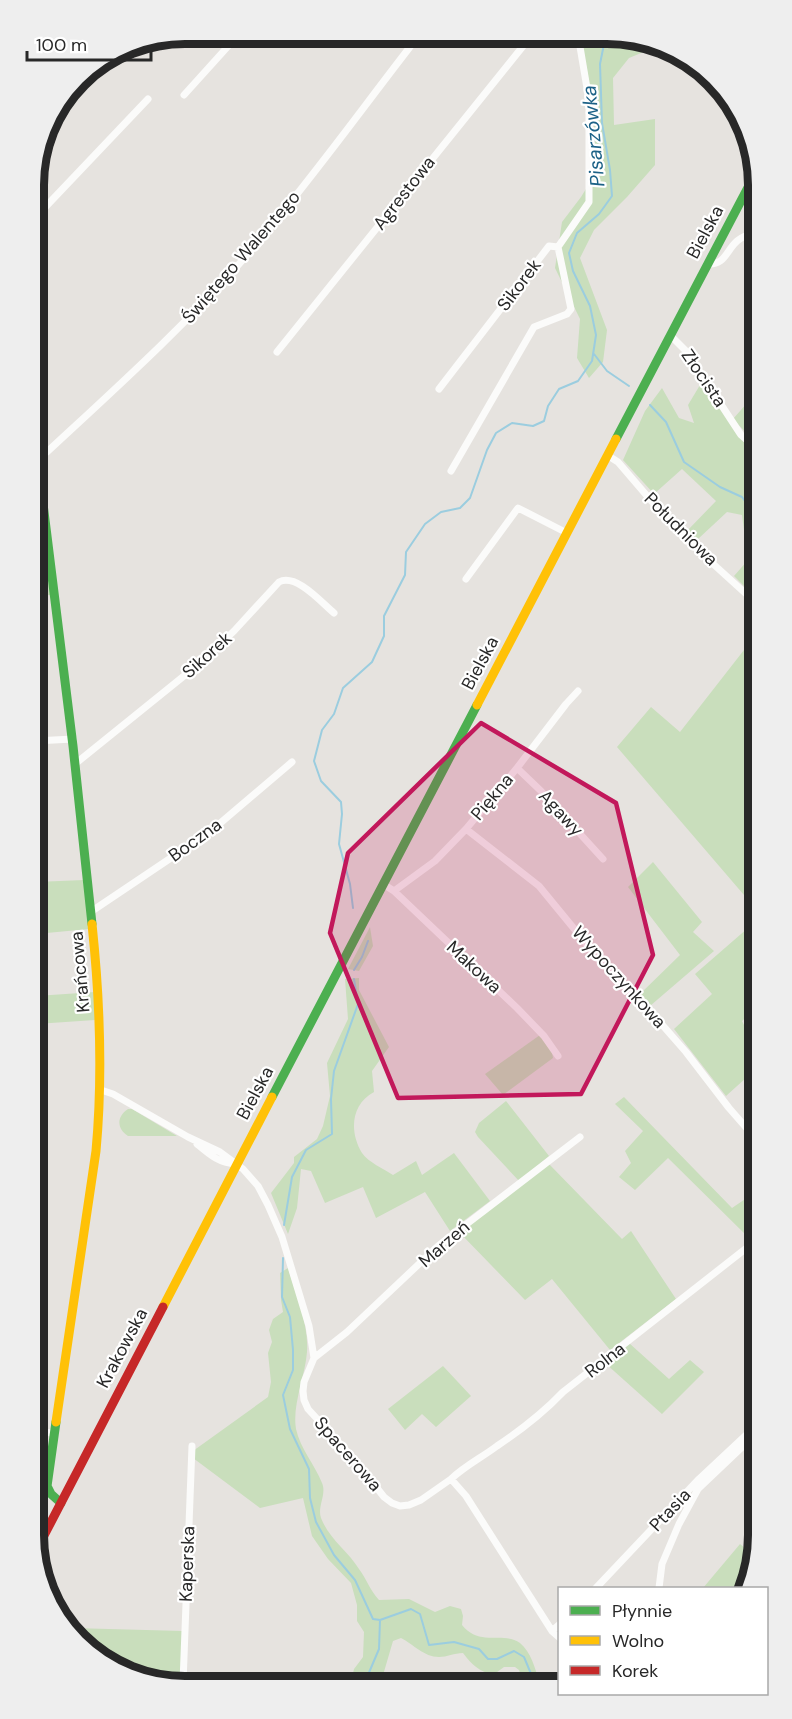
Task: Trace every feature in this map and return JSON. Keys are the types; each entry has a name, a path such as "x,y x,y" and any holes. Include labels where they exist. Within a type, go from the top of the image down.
{"main road":[{"name":"Bielska","path":"236,1164 748,187"},
{"name":"Krańcowa","path":"44,515 73,740 100,1007 100,1120 48,1486 51,1494 61,1503"},
{"name":"Krakowska","path":"44,1535 236,1164"}],"street":[{"path":"184,95 230,44"},
{"name":"Świętego Walentego","path":"44,454 183,324 248,253 321,164 412,44"},
{"name":"Agrestowa","path":"277,351 525,44"},
{"path":"451,471 534,327 567,314 571,309 558,247 589,202 589,100 580,44"},
{"path":"44,208 148,99"},
{"path":"707,264 722,261 734,241 748,235"},
{"name":"Sikorek","path":"439,389 549,246 558,247"},
{"name":"Złocista","path":"670,336 686,351 741,435 748,440"},
{"name":"Południowa","path":"607,455 618,462 678,532 748,597"},
{"path":"466,579 518,508 567,533"},
{"name":"Sikorek","path":"75,764 200,663 234,631 279,582 285,579 296,581 334,613"},
{"name":"Piękna","path":"394,891 435,861 466,829 578,691"},
{"path":"44,741 73,740"},
{"name":"Boczna","path":"92,911 211,831 292,762"},
{"name":"Agawy","path":"517,768 603,859"},
{"name":"Wypoczynkowa","path":"466,829 539,886 603,964 651,1012 686,1052 748,1130"},
{"name":"Makowa","path":"383,884 394,891 517,1008 544,1036 558,1056"},
{"name":"Spacerowa","path":"101,1090 113,1094 188,1137 220,1152 249,1175 258,1186 282,1237 309,1326 314,1358 304,1382 304,1400 308,1409 356,1460 384,1497 399,1506 409,1505 421,1500 451,1479"},
{"name":"Marzeń","path":"314,1358 347,1332 438,1246 580,1137"},
{"name":"Rolna","path":"451,1479 466,1465 496,1448 548,1408 563,1392 748,1247"},
{"path":"44,1432 55,1433"},
{"name":"Ptasia","path":"597,1587 699,1479 746,1435"},
{"path":"659,1587 662,1564 698,1488 748,1441"},
{"name":"Kaperska","path":"183,1676 192,1446"},
{"path":"451,1479 466,1496 558,1636"},
{"path":"552,1630 558,1626"}],"highlighted area":[{"path":"481,723 616,803 653,955 581,1094 398,1098 330,933 348,853"}],"green space":[{"path":"583,44 626,45 649,50 629,58 613,78 614,125 655,119 655,165 594,230 580,258 607,330 603,362 589,378 577,358 580,319 555,268 562,222 597,171 592,100"},
{"path":"703,380 739,437 748,446 748,560 742,515 727,512 698,539 686,532 716,501 682,469 654,494 623,460 645,411 662,388 679,418 694,423 688,405"},
{"path":"748,402 748,435 733,419"},
{"path":"44,546 50,595 44,595"},
{"path":"748,560 748,590 734,576"},
{"path":"748,645 748,900 617,747 651,707 680,732"},
{"path":"653,862 702,922 693,932 714,951 650,1006 639,995 680,955 628,887"},
{"path":"84,880 89,929 44,933 44,882"},
{"path":"370,927 373,946 359,971 348,969"},
{"path":"748,928 748,1016 742,1021 746,1029 748,1027 748,1076 726,1096 674,1029 712,994 695,974"},
{"path":"359,978 359,990 389,1047 372,1071 374,1092 366,1097 354,1119 358,1145 368,1159 393,1175 416,1161 422,1175 454,1153 490,1201 450,1231 425,1192 376,1218 363,1187 325,1203 311,1171 301,1169 297,1208 288,1234 271,1193 294,1163 294,1157 317,1139 323,1126 330,1096 327,1063 348,1019 345,979"},
{"path":"95,992 95,1020 44,1023 44,995"},
{"path":"540,1035 552,1052 553,1058 503,1095 485,1074"},
{"path":"624,1097 732,1208 748,1197 748,1237 668,1158 635,1190 619,1177 631,1163 625,1151 643,1131 615,1104"},
{"path":"506,1101 549,1156 519,1181 475,1132 479,1123"},
{"path":"128,1109 132,1109 177,1136 128,1136 119,1123 121,1116"},
{"path":"549,1164 622,1239 631,1231 676,1299 610,1350 552,1279 525,1300 459,1232"},
{"path":"288,1268 306,1331 306,1362 295,1420 301,1443 322,1483 320,1514 324,1525 355,1563 379,1600 409,1599 435,1612 450,1606 461,1609 462,1625 469,1632 484,1637 507,1638 520,1643 530,1656 537,1676 521,1676 515,1667 504,1667 493,1675 476,1667 463,1653 442,1657 434,1656 424,1653 401,1638 393,1641 383,1676 352,1676 354,1669 363,1657 364,1632 357,1621 357,1605 351,1583 328,1559 312,1536 303,1498 260,1508 193,1458 193,1451 268,1397 271,1382 268,1353 272,1342 269,1330 273,1319 283,1312 280,1273"},
{"path":"629,1343 669,1379 690,1360 704,1372 662,1414 605,1363"},
{"path":"443,1366 471,1396 436,1427 422,1414 405,1430 388,1409"},
{"path":"740,1544 747,1550 744,1571 736,1587 704,1587"},
{"path":"80,1628 183,1631 181,1676 157,1673 131,1665 114,1657"}],"waterway":[{"name":"Pisarzówka","path":"353,908 350,884 339,844 341,802 321,781 314,761 322,730 334,714 343,688 372,662 384,636 384,616 405,575 406,552 425,524 441,512 460,508 470,498 487,450 496,433 512,423 533,426 544,421 548,406 559,389 578,381 592,361 596,335 590,306 573,271 569,253 577,233 599,214 612,196 602,123 600,64 604,44"},
{"path":"594,354 607,371 629,386"},
{"path":"650,405 666,422 684,462 720,487 742,497 748,505"},
{"name":"Pisarzówka","path":"354,970 368,941"},
{"name":"Pisarzówka","path":"284,1225 292,1177 306,1150 332,1134 331,1099 334,1071 358,1004 354,979"},
{"name":"Pisarzówka","path":"283,1258 282,1297 290,1317 293,1350 293,1370 283,1395 290,1429 309,1469 310,1498 316,1522 334,1555 355,1580 373,1619 380,1620 411,1609 420,1614 429,1645 454,1642 479,1649 488,1659 497,1659 514,1651 524,1657 532,1676"},
{"path":"368,1676 379,1649 380,1620"}],"traffic: fast":[{"path":"616,439 748,187"},
{"path":"44,512 92,924"},
{"path":"272,1097 477,705"},
{"path":"56,1422 47,1486 51,1494 61,1503"}],"traffic: slow":[{"path":"477,705 616,439"},
{"path":"56,1422 96,1151 100,1038 92,924"},
{"path":"163,1307 272,1097"}],"traffic: jam":[{"path":"44,1535 163,1307"}]}
